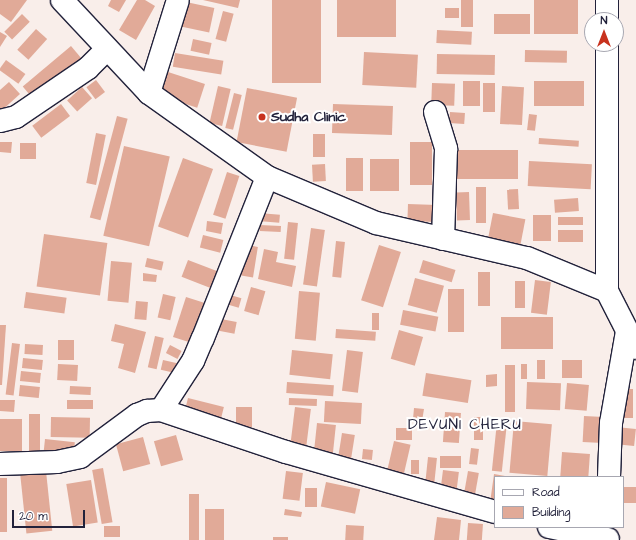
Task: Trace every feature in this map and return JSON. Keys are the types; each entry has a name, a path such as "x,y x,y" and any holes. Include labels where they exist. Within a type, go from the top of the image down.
{"street":[{"path":"62,0 149,94 267,177 376,224 527,258 607,291"},
{"path":"149,94 178,0"},
{"path":"607,0 607,12"},
{"path":"0,121 16,117 88,68 107,48"},
{"path":"607,52 607,291 632,339 611,423 609,476"},
{"path":"435,112 446,149 443,239"},
{"path":"161,410 193,361 267,177"},
{"path":"0,464 57,462 80,457 137,415 147,411 161,410 286,452 494,512"},
{"path":"556,528 608,535"}],"building":[{"path":"0,0 27,0 11,22 0,14"},
{"path":"111,0 126,0 119,12 108,6"},
{"path":"137,0 145,0 155,6 136,40 119,30"},
{"path":"203,0 240,0 238,8"},
{"path":"272,0 321,0 321,83 272,83"},
{"path":"337,0 396,0 396,37 337,37"},
{"path":"461,0 473,0 473,27 461,27"},
{"path":"534,0 578,0 578,34 534,34"},
{"path":"186,2 214,8 209,32 181,26"},
{"path":"445,8 459,8 459,18 445,18"},
{"path":"223,11 234,14 226,42 215,39"},
{"path":"22,14 30,22 12,39 4,32"},
{"path":"494,14 530,14 530,34 494,34"},
{"path":"36,29 47,39 28,60 17,50"},
{"path":"437,30 472,32 471,45 436,43"},
{"path":"0,32 7,36 0,47"},
{"path":"193,39 212,43 209,55 191,51"},
{"path":"71,46 82,59 34,100 23,86"},
{"path":"525,50 567,51 567,63 525,62"},
{"path":"364,52 418,55 416,88 362,85"},
{"path":"175,53 223,61 221,74 173,67"},
{"path":"437,54 495,55 495,75 437,74"},
{"path":"6,60 25,74 18,84 0,70"},
{"path":"165,71 205,84 197,108 157,95"},
{"path":"96,80 105,92 95,99 86,87"},
{"path":"463,81 480,81 480,106 463,106"},
{"path":"534,81 584,81 584,106 534,106"},
{"path":"9,82 20,94 0,112 0,90"},
{"path":"432,83 455,84 454,106 431,105"},
{"path":"483,83 495,83 495,112 483,112"},
{"path":"218,86 231,89 222,126 209,123"},
{"path":"502,86 524,87 522,125 500,124"},
{"path":"82,87 92,98 77,112 67,100"},
{"path":"247,88 297,98 287,152 237,142"},
{"path":"234,93 242,95 233,130 225,128"},
{"path":"61,104 70,116 41,138 32,126"},
{"path":"333,104 393,106 392,135 332,133"},
{"path":"450,112 465,113 464,124 449,123"},
{"path":"529,114 537,115 535,131 527,130"},
{"path":"117,116 128,119 100,220 90,217"},
{"path":"96,133 106,135 96,185 86,183"},
{"path":"313,134 325,134 325,157 313,157"},
{"path":"539,138 579,141 578,147 539,144"},
{"path":"0,142 12,142 11,153 0,152"},
{"path":"410,142 432,142 432,185 410,185"},
{"path":"20,143 36,143 36,159 20,159"},
{"path":"124,146 170,157 149,246 103,236"},
{"path":"457,150 518,150 518,179 457,179"},
{"path":"183,158 213,169 188,238 158,227"},
{"path":"346,158 363,158 363,191 346,191"},
{"path":"370,159 399,159 399,191 370,191"},
{"path":"529,161 592,164 591,189 528,186"},
{"path":"325,164 326,181 313,182 312,165"},
{"path":"227,172 239,176 225,219 213,215"},
{"path":"476,187 486,187 486,223 476,223"},
{"path":"518,189 519,209 508,210 507,190"},
{"path":"456,192 469,192 470,220 457,220"},
{"path":"578,198 579,211 555,213 554,200"},
{"path":"408,204 437,205 436,222 407,221"},
{"path":"259,213 280,215 279,223 258,221"},
{"path":"493,213 525,219 520,246 488,240"},
{"path":"533,215 551,215 551,241 533,241"},
{"path":"558,217 583,217 583,225 558,225"},
{"path":"207,221 223,223 221,234 206,231"},
{"path":"288,222 298,223 294,260 284,259"},
{"path":"260,225 281,226 281,232 260,231"},
{"path":"311,228 325,230 317,286 303,284"},
{"path":"558,230 583,230 583,242 558,242"},
{"path":"44,234 107,243 100,295 37,286"},
{"path":"203,235 223,240 220,253 200,248"},
{"path":"336,241 345,242 341,278 332,277"},
{"path":"246,245 258,247 253,277 241,276"},
{"path":"379,245 401,252 383,307 361,300"},
{"path":"264,249 278,252 276,262 296,266 292,287 258,279"},
{"path":"147,258 164,262 162,271 145,267"},
{"path":"188,260 219,272 212,289 182,277"},
{"path":"423,260 456,270 452,282 419,272"},
{"path":"111,261 132,263 128,303 108,301"},
{"path":"478,272 490,272 490,306 478,306"},
{"path":"143,273 157,275 156,282 143,281"},
{"path":"415,278 444,286 437,313 408,305"},
{"path":"535,280 551,282 547,315 531,313"},
{"path":"515,281 525,281 525,308 515,308"},
{"path":"251,287 265,291 259,315 244,311"},
{"path":"448,289 464,289 464,332 448,332"},
{"path":"299,291 320,293 316,341 295,339"},
{"path":"26,292 67,298 64,314 24,308"},
{"path":"163,294 176,297 170,320 158,317"},
{"path":"227,294 241,298 239,308 224,304"},
{"path":"186,297 204,303 191,343 173,337"},
{"path":"136,301 148,302 146,320 134,319"},
{"path":"403,310 438,317 435,332 400,325"},
{"path":"372,313 379,313 379,330 372,330"},
{"path":"501,317 553,317 553,349 501,349"},
{"path":"221,319 237,322 234,334 219,331"},
{"path":"115,324 146,332 135,373 118,368 124,344 111,341"},
{"path":"0,325 6,325 2,385 0,385"},
{"path":"336,329 376,332 375,341 335,338"},
{"path":"399,330 423,337 415,366 391,359"},
{"path":"155,336 164,338 157,369 148,367"},
{"path":"58,340 74,340 74,360 58,360"},
{"path":"12,343 20,344 14,396 6,395"},
{"path":"25,344 43,345 42,355 24,354"},
{"path":"170,345 182,351 177,359 166,353"},
{"path":"292,350 333,354 330,379 289,375"},
{"path":"347,350 363,352 358,393 342,391"},
{"path":"23,358 43,360 42,370 22,368"},
{"path":"163,360 180,364 177,374 161,370"},
{"path":"537,360 545,360 545,379 537,379"},
{"path":"562,360 582,360 582,378 562,378"},
{"path":"58,364 78,365 77,381 57,380"},
{"path":"521,364 527,364 527,379 521,379"},
{"path":"505,365 515,365 515,412 505,412"},
{"path":"21,371 41,373 40,383 20,381"},
{"path":"426,373 471,380 468,403 422,396"},
{"path":"497,374 497,386 486,387 486,375"},
{"path":"287,382 334,385 333,396 286,393"},
{"path":"527,382 561,383 560,410 526,409"},
{"path":"567,383 589,385 587,411 565,409"},
{"path":"20,385 40,387 39,398 19,396"},
{"path":"70,386 91,387 91,395 70,394"},
{"path":"618,389 633,389 633,418 618,418"},
{"path":"188,398 224,407 221,420 185,411"},
{"path":"289,398 317,399 317,406 289,405"},
{"path":"0,400 15,400 14,412 0,411"},
{"path":"67,400 93,400 93,409 67,409"},
{"path":"325,401 362,403 361,424 324,422"},
{"path":"236,407 252,407 252,427 236,427"},
{"path":"295,407 311,409 306,449 290,447"},
{"path":"414,408 424,409 422,421 413,419"},
{"path":"445,412 461,413 459,443 443,442"},
{"path":"29,414 40,414 40,452 29,452"},
{"path":"584,416 604,417 603,443 583,442"},
{"path":"51,417 90,418 90,438 51,437"},
{"path":"474,417 483,417 483,440 474,440"},
{"path":"0,419 22,419 22,451 0,451"},
{"path":"514,421 552,424 547,476 509,473"},
{"path":"497,422 507,423 502,472 492,471"},
{"path":"317,423 336,425 333,456 314,454"},
{"path":"616,427 636,429 634,446 614,444"},
{"path":"396,428 412,428 412,440 396,440"},
{"path":"342,433 355,435 351,461 338,459"},
{"path":"176,435 183,460 161,466 154,441"},
{"path":"143,437 150,464 123,471 116,444"},
{"path":"45,439 75,442 74,454 44,451"},
{"path":"394,441 411,445 403,477 387,473"},
{"path":"471,448 479,449 477,465 469,464"},
{"path":"363,449 373,450 372,460 362,459"},
{"path":"562,452 590,454 588,476 560,476"},
{"path":"440,456 461,456 461,468 440,468"},
{"path":"428,457 437,458 434,486 425,485"},
{"path":"411,460 419,460 419,474 411,474"},
{"path":"103,468 113,522 102,524 92,470"},
{"path":"443,470 459,472 456,492 441,490"},
{"path":"46,471 52,531 26,533 20,474"},
{"path":"286,471 303,473 299,501 283,499"},
{"path":"468,471 479,473 475,495 464,493"},
{"path":"494,474 505,476 494,476 494,504 490,503"},
{"path":"0,478 7,478 7,532 0,532"},
{"path":"91,480 98,522 73,526 66,484"},
{"path":"326,482 360,489 355,514 321,506"},
{"path":"624,487 636,487 636,503 624,503"},
{"path":"305,488 317,488 317,507 305,507"},
{"path":"189,494 199,494 199,540 189,540"},
{"path":"205,509 224,509 224,540 205,540"},
{"path":"285,509 302,512 301,517 284,515"},
{"path":"437,517 461,520 459,540 434,540"},
{"path":"468,523 483,524 482,540 467,540"},
{"path":"346,525 364,526 363,540 345,540"},
{"path":"104,526 120,526 120,537 104,537"},
{"path":"273,537 288,537 288,540 273,540"}],"place":[{"name":"Sudha Clinic","path":"262,117"}],"district":[{"name":"DEVUNI CHERU","path":"465,425"}]}
